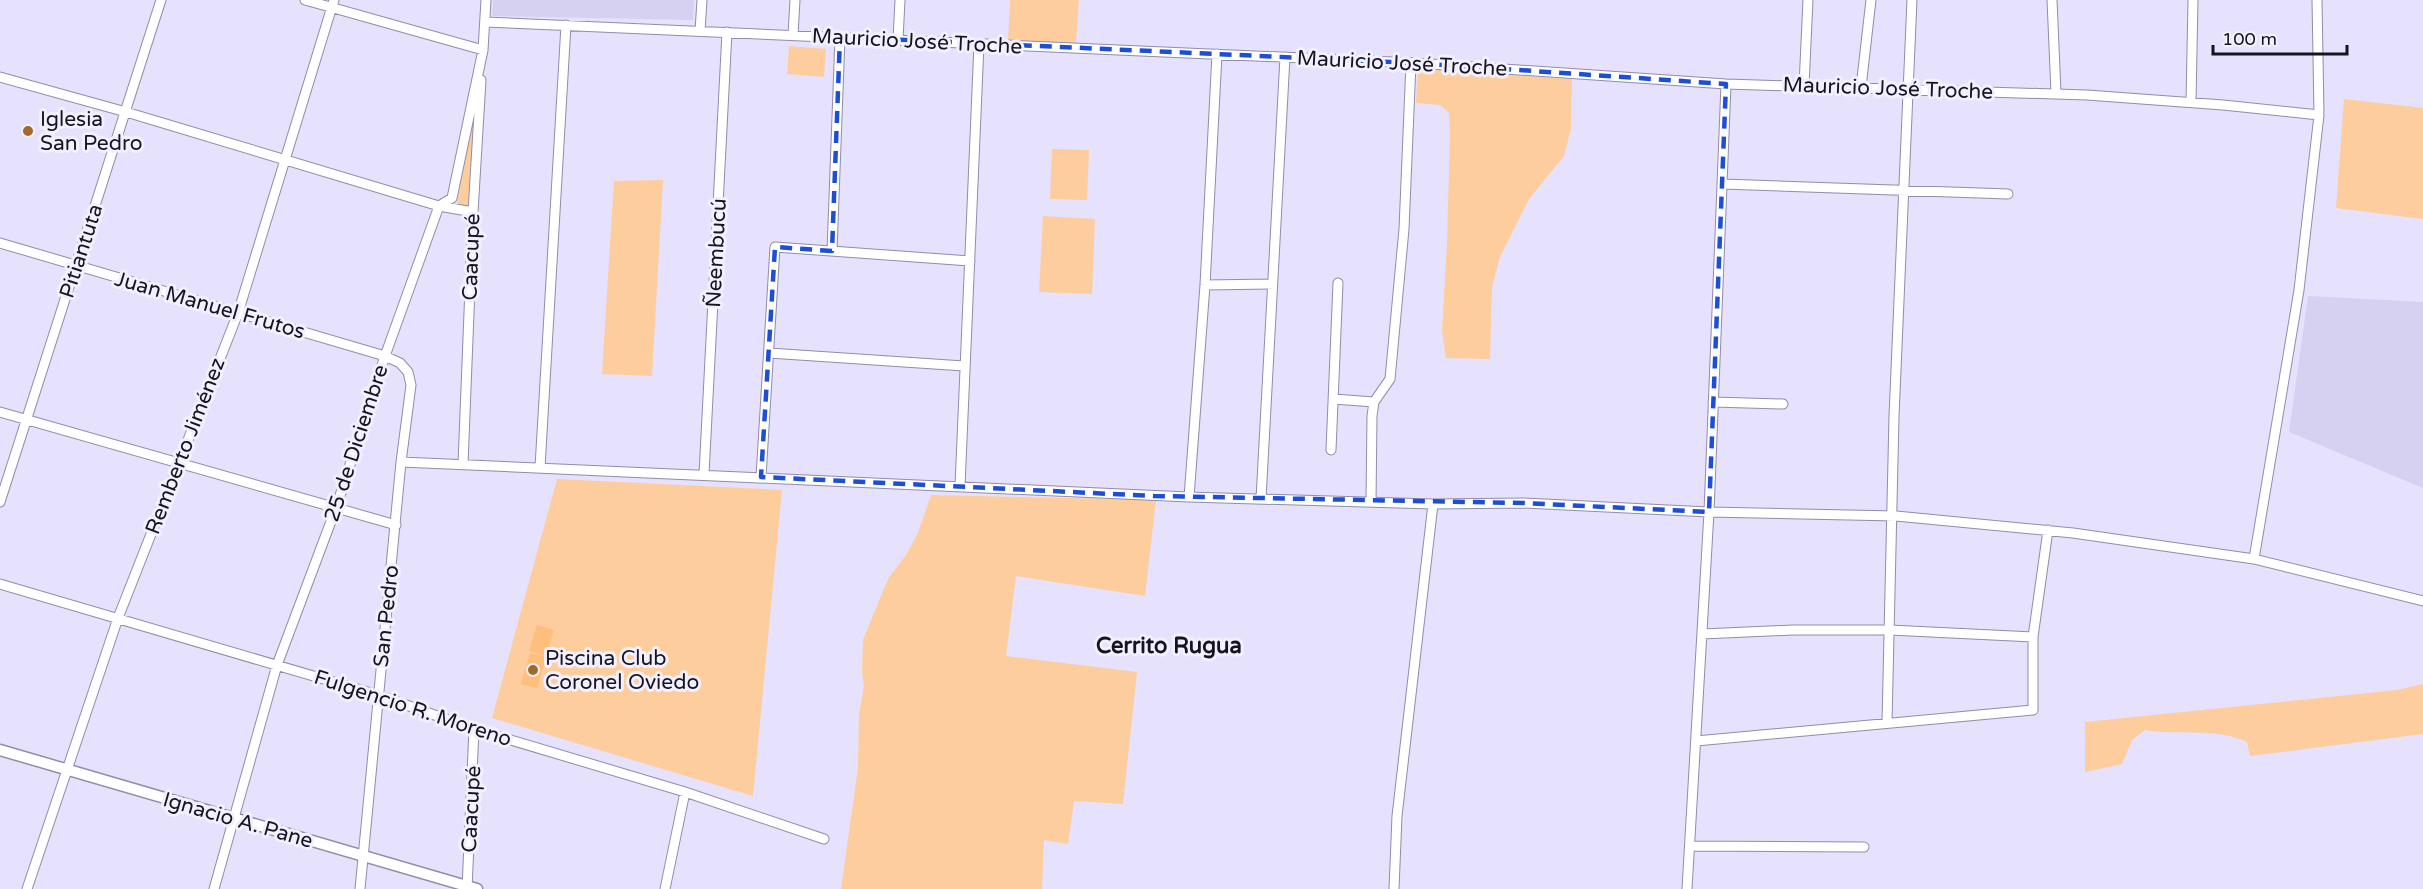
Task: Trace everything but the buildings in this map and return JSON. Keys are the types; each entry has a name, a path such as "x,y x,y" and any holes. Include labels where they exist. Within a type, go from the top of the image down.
{"street":[{"name":"Pitiantuta","path":"0,502 161,0"},
{"path":"305,0 333,4 483,50"},
{"name":"25 de Diciembre","path":"214,889 277,665 336,508 385,356 440,206 452,198 483,50 486,0"},
{"path":"700,31 702,0"},
{"path":"793,35 795,0"},
{"path":"898,40 900,0"},
{"path":"1804,86 1808,0"},
{"path":"1861,87 1871,0"},
{"path":"1887,723 1891,516 1912,0"},
{"path":"2052,0 2056,93"},
{"path":"2191,102 2193,0"},
{"path":"2254,559 2299,290 2319,116 2317,0"},
{"name":"Remberto Jiménez","path":"27,889 118,618 238,313 333,4"},
{"name":"Mauricio José Troche","path":"485,22 1411,63 1726,84 2056,93 2191,102 2319,116"},
{"path":"540,468 566,26"},
{"name":"Ñeembucú","path":"704,474 727,33"},
{"path":"832,251 840,38"},
{"path":"960,486 979,44"},
{"name":"Caacupé","path":"463,464 473,212 483,50"},
{"path":"1189,497 1205,285 1217,54"},
{"path":"1261,499 1285,57"},
{"path":"1371,502 1372,416 1374,402 1390,378 1404,229 1411,63"},
{"path":"0,77 126,112 440,206 473,212"},
{"path":"1687,889 1709,512 1726,84"},
{"path":"1722,184 2008,194"},
{"name":"Juan Manuel Frutos","path":"0,243 385,356"},
{"path":"761,477 775,247 970,261"},
{"path":"1331,450 1338,283"},
{"path":"1205,285 1272,284"},
{"path":"769,353 964,366"},
{"name":"San Pedro","path":"360,889 401,462 411,385 408,372 400,363 385,356"},
{"path":"1334,399 1374,402"},
{"path":"1713,402 1783,404"},
{"path":"0,412 396,525"},
{"path":"401,462 1189,497 1433,504 1523,503 1709,512 1891,516 2049,530 2254,559 2423,601"},
{"path":"1394,889 1397,816 1433,504"},
{"path":"1696,741 2033,710 2033,637 2049,530"},
{"name":"Fulgencio R. Moreno","path":"0,584 378,695 474,729 685,792 824,839"},
{"path":"1702,634 1793,630 1890,630 2033,637"},
{"name":"Caacupé","path":"471,888 474,729"},
{"name":"Ignacio A. Pane","path":"0,750 471,888"},
{"path":"665,889 685,792"},
{"path":"1690,846 1864,847"}],"highlighted area":[{"path":"840,37 1415,63 1726,84 1709,512 1523,503 1154,496 761,477 775,247 832,251"}],"shaded area":[{"path":"493,0 694,0 693,20 492,16"},
{"path":"1010,0 1079,0 1076,43 1008,42"},
{"path":"789,46 826,49 824,77 787,74"},
{"path":"1418,69 1572,79 1571,129 1564,156 1529,199 1500,257 1492,287 1490,359 1446,358 1442,331 1447,244 1449,113 1440,105 1416,103"},
{"path":"2344,99 2423,108 2423,219 2336,208"},
{"path":"475,100 469,206 457,204"},
{"path":"1052,149 1089,150 1087,200 1050,199"},
{"path":"663,180 652,376 602,374 614,181"},
{"path":"1043,216 1095,219 1092,294 1039,292"},
{"path":"2308,296 2423,302 2423,488 2289,432"},
{"path":"557,479 782,490 753,796 492,718"},
{"path":"931,495 1156,500 1145,596 1016,576 1006,656 1137,672 1123,804 1074,801 1068,844 1044,840 1042,889 841,889 858,768 859,715 864,686 863,640 888,579 906,555 918,533"},
{"path":"537,625 554,630 546,656 529,651"},
{"name":"Piscina Club Coronel Oviedo","path":"530,653 546,657 537,688 521,684"},
{"path":"2423,684 2423,734 2250,756 2247,742 2235,737 2210,733 2145,730 2132,740 2122,764 2085,772 2085,722 2397,690"}],"place":[{"name":"Iglesia San Pedro","path":"28,131"},
{"name":"Piscina Club Coronel Oviedo","path":"533,670"}],"district":[{"name":"Cerrito Rugua","path":"1169,645"}]}
